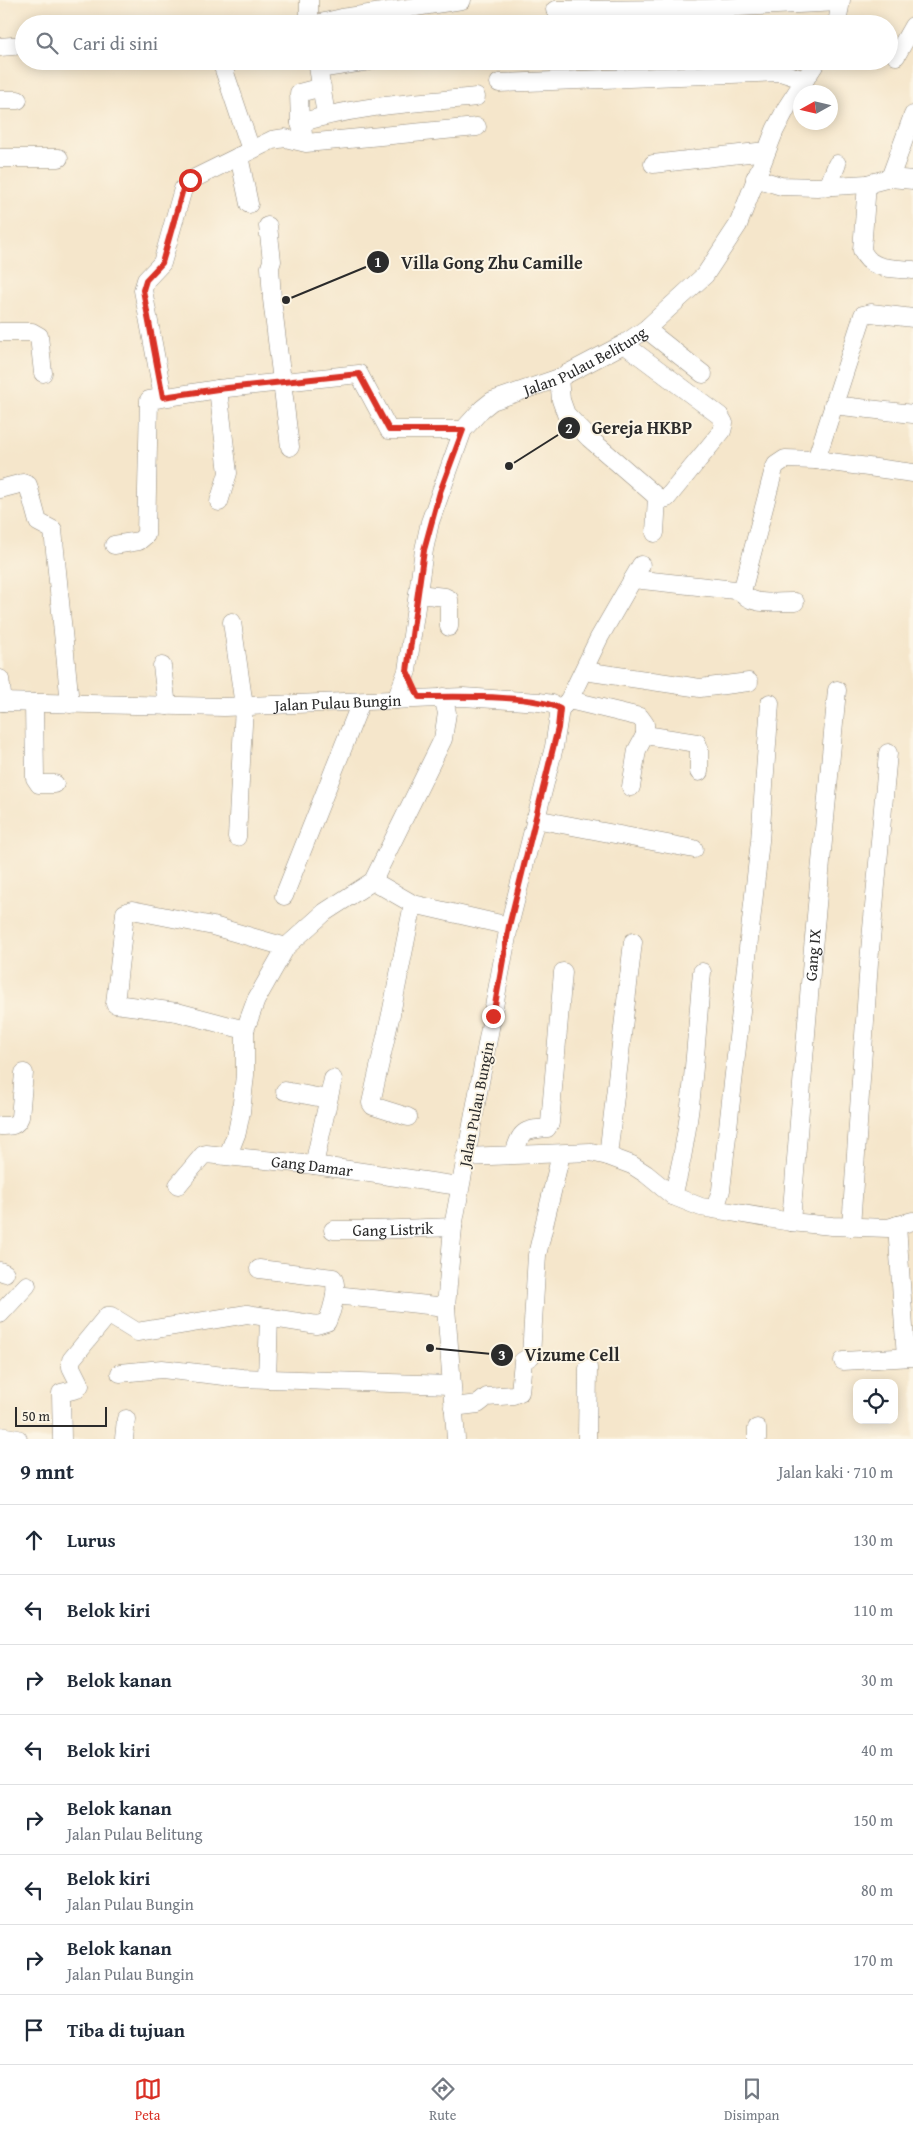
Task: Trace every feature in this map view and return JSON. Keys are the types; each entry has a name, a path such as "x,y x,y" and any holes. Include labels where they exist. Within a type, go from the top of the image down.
{"street":[{"path":"309,0 309,15"},
{"path":"362,15 462,0"},
{"path":"555,10 697,9 841,1 839,15"},
{"path":"898,52 913,26"},
{"path":"0,47 15,46"},
{"path":"223,70 245,153 249,204"},
{"path":"319,70 326,115"},
{"name":"Jalan Pulau Belitung","path":"396,700 407,671 429,595 424,550 430,522 463,430 492,401 559,378 624,344 646,329 705,275 767,182 766,151 787,107 811,70"},
{"path":"499,83 780,72 805,80"},
{"path":"306,143 300,123 299,93 322,87"},
{"path":"300,123 326,115 476,97"},
{"path":"0,100 18,100"},
{"path":"890,178 912,118"},
{"path":"163,397 143,290 144,285 162,263 183,189 190,180 280,138 306,143 477,127"},
{"path":"653,164 766,151"},
{"path":"0,158 59,158"},
{"path":"828,187 837,164"},
{"path":"767,182 828,187 867,184 890,178 913,180"},
{"path":"867,184 862,250 865,257 872,265 913,270"},
{"path":"268,226 272,261 270,267 271,283 290,447"},
{"path":"816,460 860,318 870,313 913,318"},
{"path":"646,329 703,374"},
{"path":"0,332 32,332 38,336 43,372"},
{"path":"559,378 561,400 566,414 589,438 657,497 667,498 722,431 724,423 720,416 624,344"},
{"path":"114,545 139,541 146,535 149,400 218,389 359,374 389,430 463,430"},
{"path":"218,389 228,473 219,502"},
{"path":"833,404 913,414"},
{"path":"740,590 745,586 776,465 785,459 816,460 913,473"},
{"path":"0,489 23,482 28,485 38,522 53,530 70,704"},
{"path":"655,533 657,497"},
{"path":"631,787 637,750 645,735 645,724 640,717 565,704 584,671 599,638 637,572 740,590 743,595 756,602 795,602"},
{"path":"429,595 449,599 449,626"},
{"path":"232,622 244,706 237,837"},
{"path":"162,666 166,706"},
{"path":"407,671 419,697"},
{"path":"584,671 700,688 714,688 749,682"},
{"path":"0,679 2,702"},
{"name":"Gang IX","path":"791,1222 837,690"},
{"path":"228,1155 237,1132 241,1112 245,1075 245,1030 256,1000 286,947 325,912 373,881 443,739 447,713 452,697"},
{"name":"Jalan Pulau Bungin","path":"2,702 244,706 452,697 565,704 509,926 453,1227 446,1307 450,1385 456,1439"},
{"path":"284,896 361,702"},
{"path":"34,703 35,778 39,784 55,784"},
{"path":"715,1209 720,1190 758,857 770,703"},
{"path":"645,735 697,743 700,772"},
{"path":"851,1227 869,962 888,753"},
{"path":"535,819 694,849"},
{"path":"373,881 413,904 509,926"},
{"path":"408,1117 373,1106 371,1103 413,904"},
{"path":"245,1030 176,1012 115,1004 125,913 132,910 213,926 286,947"},
{"path":"608,1156 633,942"},
{"path":"514,1154 519,1138 525,1132 548,1128 550,1123 563,972"},
{"path":"673,1196 681,1166 689,1118 702,972"},
{"path":"0,1126 18,1123 24,1073"},
{"path":"314,1165 333,1079"},
{"path":"285,1091 328,1099"},
{"path":"465,1157 591,1152 608,1156 646,1174 673,1196 693,1205 791,1222 879,1228 905,1223 909,1357 843,1360"},
{"path":"453,1407 478,1404 486,1397 513,1396 520,1392 524,1360 531,1356 537,1255 561,1154"},
{"name":"Gang Damar","path":"178,1185 203,1156 228,1155 460,1186"},
{"name":"Gang Listrik","path":"333,1230 453,1227"},
{"path":"62,1439 61,1393 76,1389 80,1385 71,1368 71,1360 107,1316 140,1332 236,1315 257,1314 317,1325 324,1324 328,1319 334,1295 335,1281 331,1277 259,1269"},
{"path":"0,1314 27,1286"},
{"path":"334,1295 446,1307"},
{"path":"267,1379 269,1316"},
{"path":"587,1439 588,1368"},
{"path":"120,1373 162,1369 267,1379 450,1385"},
{"path":"124,1439 126,1419"},
{"path":"0,1436 18,1439"}],"place":[{"name":"Villa Gong Zhu Camille","path":"286,300"},
{"name":"Gereja HKBP","path":"509,466"},
{"name":"Vizume Cell","path":"430,1348"}],"route":[{"path":"190,180 183,189 162,263 146,280 143,290 163,397 218,389 359,374 389,430 463,430 430,522 424,550 407,671 419,697 463,697 539,702 552,704 560,709 554,747 546,771 509,926 493,1016"}]}
